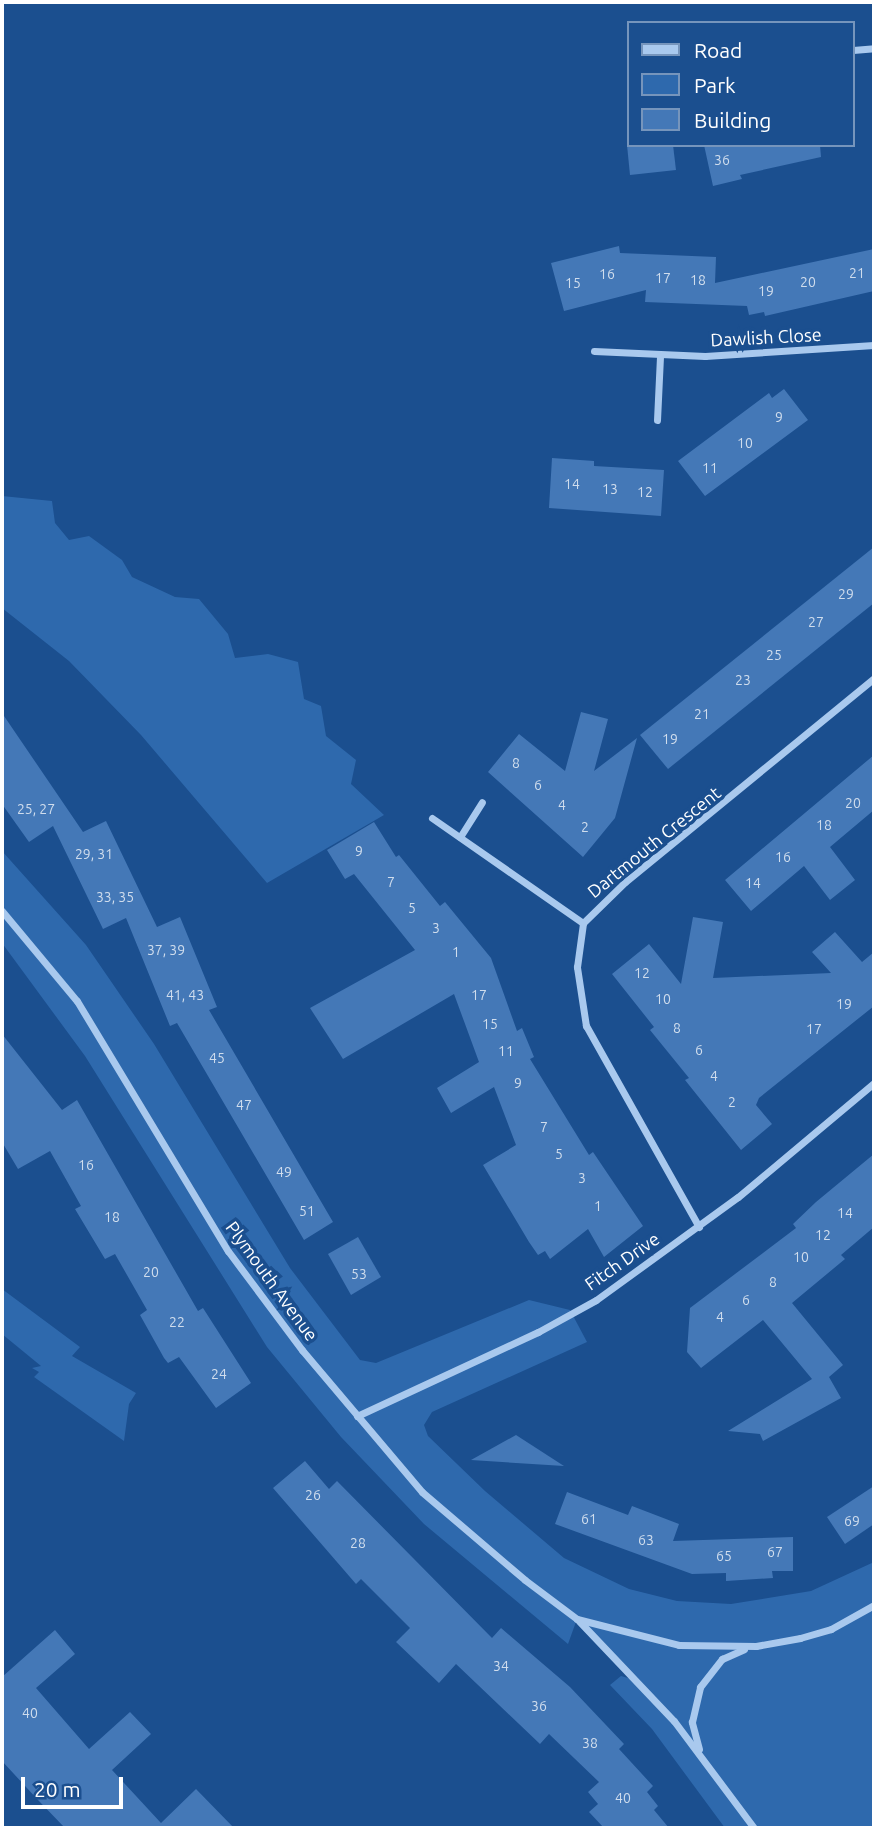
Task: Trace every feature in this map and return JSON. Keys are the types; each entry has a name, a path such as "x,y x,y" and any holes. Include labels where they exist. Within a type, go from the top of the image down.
{"street":[{"path":"855,50 874,48"},
{"name":"Dawlish Close","path":"594,351 660,356 784,353 874,345"},
{"path":"657,420 660,356"},
{"name":"Dartmouth Crescent","path":"699,1227 586,1026 577,967 583,923 625,882 874,678"},
{"path":"460,837 482,803"},
{"path":"432,818 583,923"},
{"name":"Plymouth Avenue","path":"2,911 77,1001 228,1251 357,1416 422,1492 577,1619 674,1721 754,1828"},
{"name":"Fitch Drive","path":"357,1416 556,1323 699,1227 874,1083"},
{"name":"Plymouth Avenue","path":"704,1759 692,1722 699,1687 722,1659 756,1646 831,1629 874,1605"},
{"name":"Plymouth Avenue","path":"577,1619 679,1645 756,1646"}],"green space":[{"path":"2,496 52,501 55,523 69,540 89,536 122,560 132,577 175,597 199,599 228,634 235,658 268,654 298,662 304,699 321,706 326,736 356,760 351,784 384,815 267,883 141,735 69,661 2,608"},
{"path":"2,851 86,945 154,1044 290,1268 360,1360 376,1363 529,1300 570,1310 587,1342 432,1412 424,1425 428,1436 485,1491 564,1558 629,1589 677,1601 731,1604 811,1591 874,1562 874,1828 725,1828 652,1729 610,1685 621,1676 635,1680 577,1619 568,1644 424,1524 341,1437 267,1347 85,1056 2,943"},
{"path":"2,1289 80,1347 72,1356 136,1393 129,1404 124,1441 34,1377 39,1372 32,1368 41,1366 2,1334"}],"building":[{"path":"627,145 673,147 676,170 630,175"},
{"path":"704,147 820,147 821,157 740,175 742,179 713,186"},
{"path":"619,246 620,253 716,257 715,283 874,249 874,291 765,316 764,312 749,315 747,306 645,302 646,290 564,311 551,263"},
{"path":"784,389 808,420 705,496 678,461 769,393 772,398"},
{"path":"552,458 594,461 594,466 664,470 661,516 549,508"},
{"path":"874,547 874,603 668,769 640,735"},
{"path":"581,712 608,719 594,771 637,738 615,818 583,857 488,772 519,734 565,771"},
{"path":"2,713 83,832 106,821 157,927 180,917 217,1007 209,1010 333,1222 304,1240 177,1023 170,1026 126,918 103,929 53,826 29,842 2,804"},
{"path":"874,755 874,810 830,847 855,880 830,900 804,866 751,911 725,880"},
{"path":"374,822 396,857 399,855 440,906 445,902 491,958 517,1031 522,1028 534,1057 530,1059 589,1155 593,1152 643,1226 604,1257 588,1229 550,1259 545,1251 538,1255 529,1242 483,1165 516,1145 494,1087 451,1113 437,1088 479,1062 454,994 343,1059 310,1008 415,950 354,874 345,879 327,850"},
{"path":"693,917 723,922 713,978 831,973 812,952 835,932 862,962 874,952 874,1006 759,1098 756,1105 772,1124 741,1150 685,1080 689,1078 650,1030 654,1027 612,974 649,944 681,984"},
{"path":"2,1034 62,1110 77,1100 198,1311 203,1308 251,1383 216,1408 179,1357 168,1363 164,1358 140,1315 147,1310 115,1254 105,1259 75,1209 81,1206 50,1151 18,1169 2,1142"},
{"path":"874,1154 874,1227 841,1255 845,1259 792,1303 843,1365 829,1377 841,1398 763,1441 760,1434 728,1431 812,1379 763,1320 701,1368 687,1352 690,1308 796,1228 793,1224 816,1202"},
{"path":"358,1237 381,1277 351,1295 328,1254"},
{"path":"516,1435 564,1466 471,1460"},
{"path":"305,1461 329,1489 337,1481 492,1638 501,1628 570,1687 624,1744 619,1749 653,1786 647,1792 658,1806 654,1810 669,1828 604,1828 589,1812 598,1804 588,1792 599,1782 549,1734 540,1744 456,1664 439,1683 396,1642 410,1628 361,1579 356,1584 273,1488"},
{"path":"874,1486 874,1524 845,1544 827,1517"},
{"path":"567,1492 628,1515 632,1506 679,1524 673,1541 793,1537 793,1571 772,1571 773,1578 726,1581 726,1573 692,1574 555,1524"},
{"path":"55,1630 75,1654 36,1688 89,1749 130,1712 151,1734 112,1770 161,1823 196,1789 234,1828 65,1828 2,1761 2,1677"}]}
